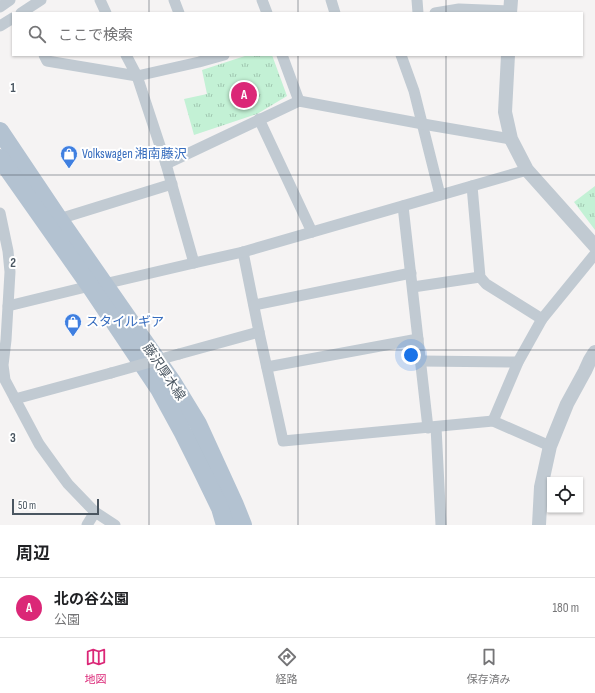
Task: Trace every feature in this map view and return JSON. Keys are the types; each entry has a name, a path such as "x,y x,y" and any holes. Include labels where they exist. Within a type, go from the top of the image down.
{"main road":[{"name":"藤沢厚木線","path":"0,131 5,161 173,384 198,424 243,525"},
{"name":"藤沢厚木線","path":"5,161 59,219 159,389 183,433 220,508 225,525"}],"street":[{"path":"0,7 10,0"},
{"path":"23,12 41,0"},
{"path":"100,0 106,12"},
{"path":"174,0 179,12"},
{"path":"262,0 266,12"},
{"path":"331,0 335,12"},
{"path":"417,0 418,12"},
{"path":"438,12 458,4 510,8"},
{"path":"0,26 12,19"},
{"path":"45,56 48,61 137,76 197,58 215,56"},
{"path":"127,56 137,76 166,164 194,263"},
{"path":"282,56 299,101"},
{"path":"401,56 414,91 440,195"},
{"path":"508,56 505,112 511,138 527,170 595,246"},
{"path":"166,164 299,101 423,124 511,138"},
{"path":"259,120 312,232"},
{"path":"8,306 244,252 527,170"},
{"path":"59,219 172,184"},
{"path":"472,186 480,277 486,284 542,319"},
{"path":"404,206 418,339 432,428 441,525"},
{"path":"0,213 8,251 10,272 2,365 5,380 39,444 68,484 95,512 115,525"},
{"path":"244,252 259,332 283,441 494,421 550,446"},
{"path":"494,421 518,362 542,319 595,254"},
{"path":"254,305 411,273"},
{"path":"412,287 480,277"},
{"path":"15,399 259,332"},
{"path":"267,367 418,339"},
{"path":"540,525 541,487 550,446 567,404 595,352"},
{"path":"421,361 518,362"},
{"path":"86,525 95,512"}],"green space":[{"path":"245,56 272,56 287,96 257,114 194,135 184,99 207,94 202,70"},
{"path":"595,186 595,230 574,202"}],"place":[{"name":"北の谷公園","path":"244,95"},
{"name":"Volkswagen 湘南藤沢","path":"69,169"},
{"name":"スタイルギア","path":"73,337"}]}
